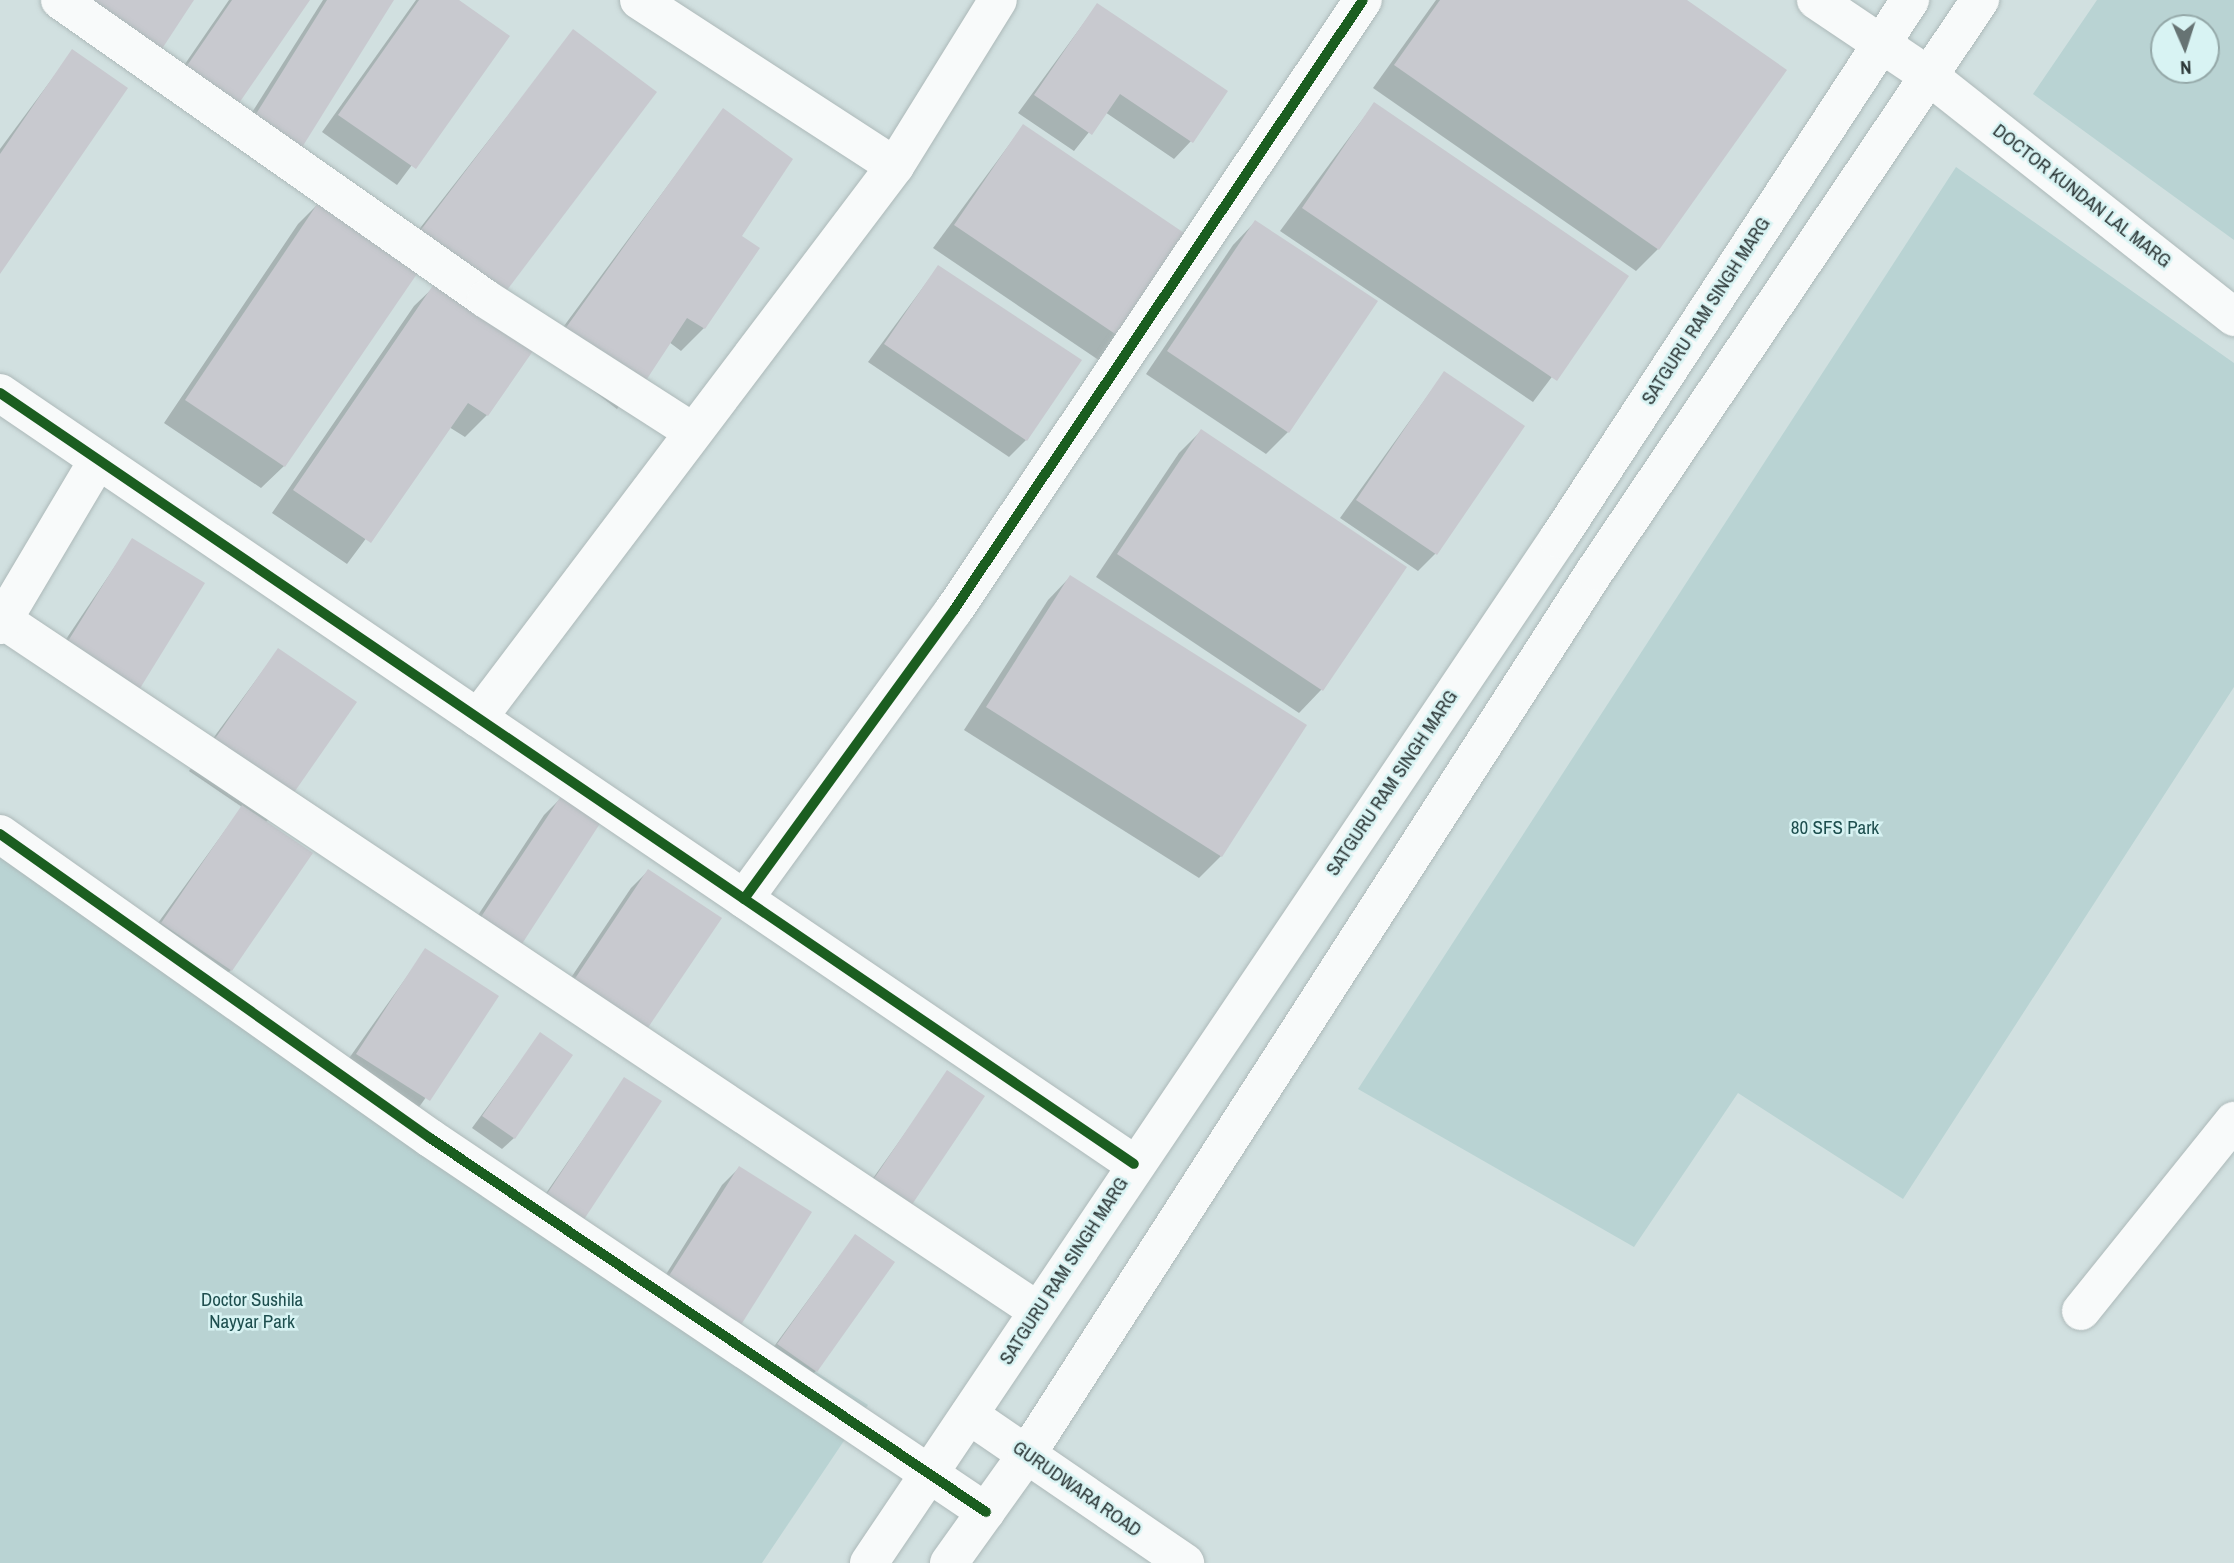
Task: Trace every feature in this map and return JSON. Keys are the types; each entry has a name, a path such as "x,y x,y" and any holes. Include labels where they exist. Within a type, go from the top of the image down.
{"street":[{"path":"61,0 486,299 692,431"},
{"path":"639,0 895,166"},
{"path":"478,718 692,431 895,166 998,0"},
{"path":"744,899 961,599 1363,0"},
{"name":"DOCTOR KUNDAN LAL MARG","path":"1816,0 1929,76 2234,317"},
{"name":"SATGURU RAM SINGH MARG","path":"869,1563 1134,1164 1558,539 1910,0"},
{"path":"949,1563 1027,1454 1595,571 1980,0"},
{"path":"0,393 1134,1164"},
{"path":"98,460 1,623 1038,1311"},
{"path":"0,834 430,1139 928,1477 986,1512"},
{"path":"2081,1311 2234,1121"},
{"name":"GURUDWARA ROAD","path":"969,1415 1185,1563"}],"green space":[{"path":"2097,0 2234,0 2234,240 2033,94"},
{"name":"80 SFS Park","path":"1956,167 2234,363 2234,687 1903,1199 1738,1093 1634,1247 1358,1089"},
{"name":"Doctor Sushila Nayyar Park","path":"0,850 868,1405 762,1563 0,1563"}],"building":[{"path":"86,0 194,0 156,58"},
{"path":"232,0 310,0 235,109 182,73"},
{"path":"327,0 394,0 296,157 248,127"},
{"path":"419,0 459,0 510,36 416,169 338,115"},
{"path":"1440,0 1687,0 1787,70 1659,250 1394,65"},
{"path":"1097,3 1228,91 1193,143 1120,94 1092,135 1034,95"},
{"path":"573,29 657,92 504,294 420,231"},
{"path":"72,49 128,88 0,274 0,154"},
{"path":"1374,102 1629,276 1557,381 1302,208"},
{"path":"723,108 793,159 742,236 760,248 705,329 687,318 641,388 565,329"},
{"path":"1023,124 1199,243 1130,344 954,225"},
{"path":"320,200 421,268 285,467 185,400"},
{"path":"1255,220 1378,301 1289,433 1167,351"},
{"path":"938,265 1082,360 1027,441 884,344"},
{"path":"436,281 535,348 488,416 468,403 371,543 293,490"},
{"path":"1444,371 1525,426 1437,555 1356,500"},
{"path":"1201,429 1407,567 1323,691 1117,554"},
{"path":"132,538 205,583 139,690 65,646"},
{"path":"1070,575 1307,725 1222,857 986,707"},
{"path":"278,648 357,702 284,807 205,753"},
{"path":"561,796 601,822 518,950 477,923"},
{"path":"242,805 313,853 232,971 161,923"},
{"path":"648,869 722,918 641,1038 568,989"},
{"path":"425,948 499,996 430,1101 356,1054"},
{"path":"540,1032 573,1055 515,1139 482,1116"},
{"path":"947,1070 985,1096 909,1209 871,1183"},
{"path":"624,1077 662,1101 581,1224 543,1200"},
{"path":"739,1166 812,1212 739,1328 665,1282"},
{"path":"855,1234 895,1262 817,1372 777,1344"}],"cycle path":[{"path":"744,899 954,610 1363,0"},
{"path":"0,393 1134,1164"},
{"path":"0,834 430,1138 986,1512"}]}
